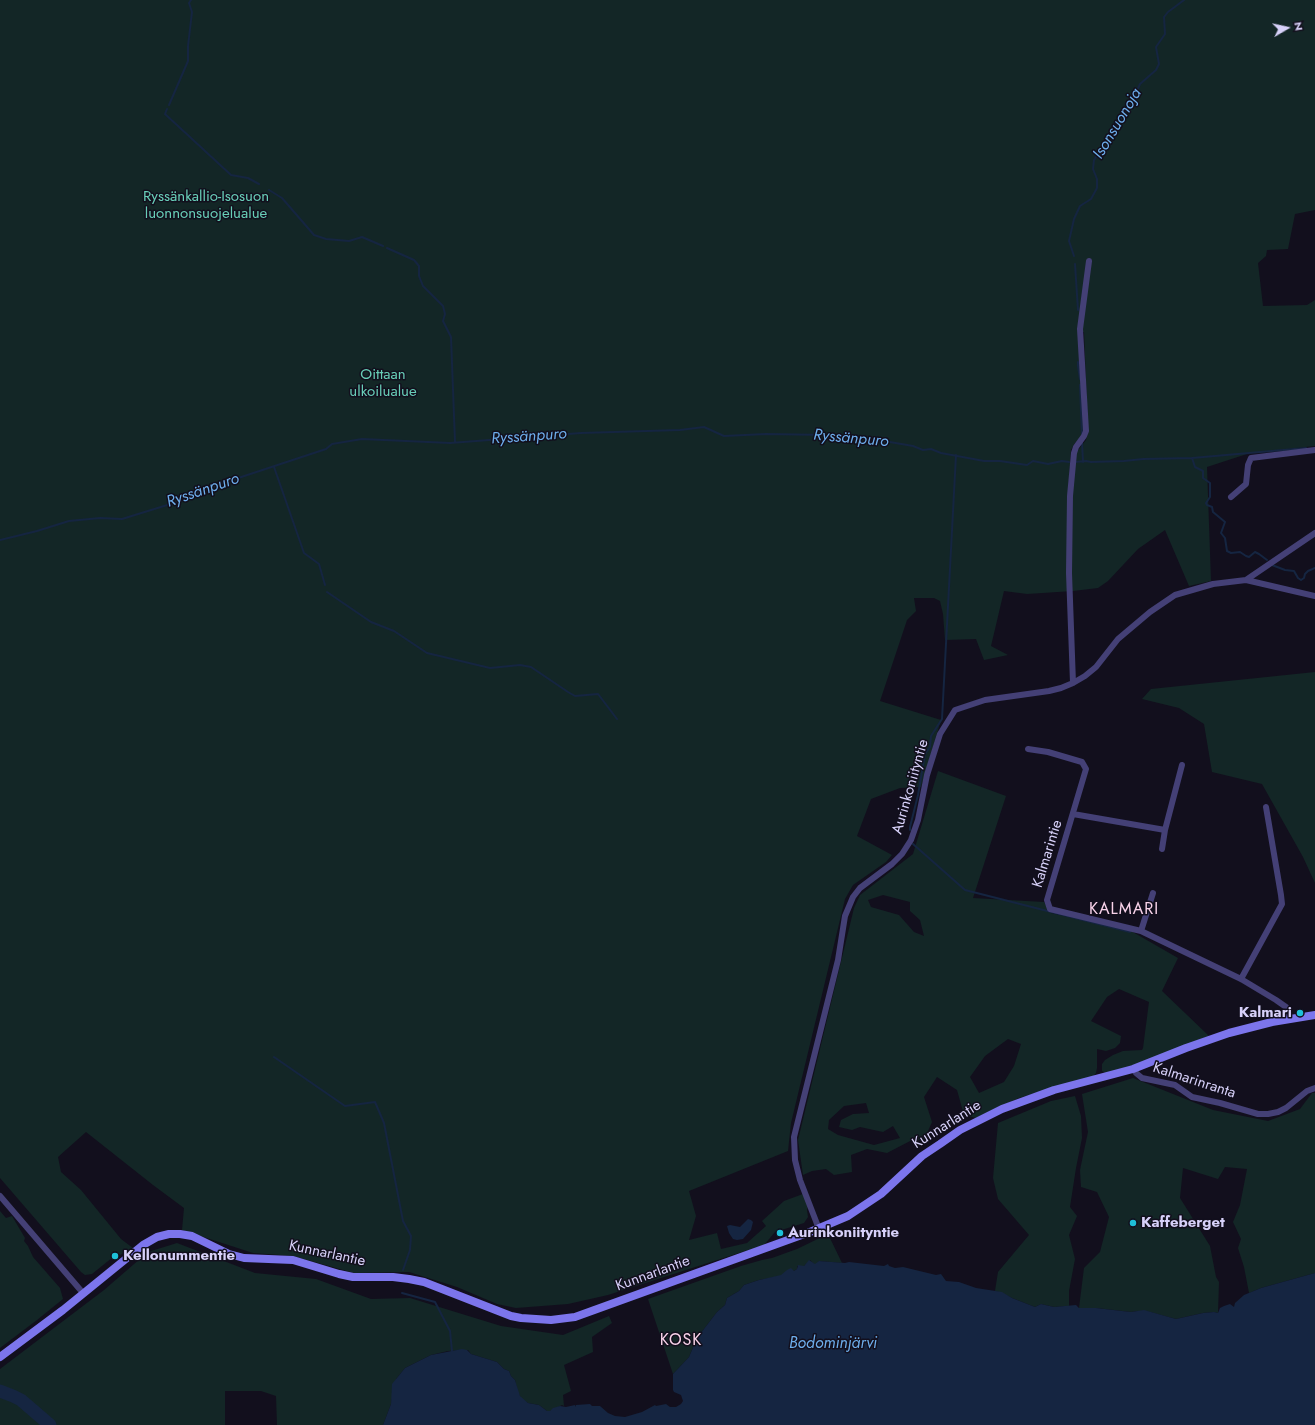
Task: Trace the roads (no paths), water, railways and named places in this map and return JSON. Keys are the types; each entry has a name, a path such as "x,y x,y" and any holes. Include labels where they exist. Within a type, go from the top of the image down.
{"main road":[{"name":"Kunnarlantie","path":"0,1358 64,1310 148,1241 169,1234 192,1236 229,1254 244,1258 293,1260 353,1277 393,1277 424,1282 511,1316 535,1320 560,1320 591,1312 819,1229 848,1216 871,1201 922,1156 960,1130 1002,1109 1033,1097 1133,1069 1186,1048 1230,1033 1291,1019 1315,1016"}],"street":[{"path":"1073,683 1069,573 1070,496 1074,453 1086,431 1080,329 1089,261"},
{"path":"1231,497 1246,484 1248,465 1251,458 1315,450"},
{"name":"Aurinkoniityntie","path":"819,1229 800,1180 795,1160 794,1137 838,960 845,916 852,897 860,888 892,864 902,854 912,840 922,806 927,775 940,734 955,710 985,700 1049,691 1073,683 1096,667 1118,639 1150,612 1175,595 1213,584 1246,580 1315,532"},
{"path":"1246,580 1315,596"},
{"name":"Kalmarintie","path":"1028,749 1048,752 1082,762 1086,769 1047,900 1050,910 1141,931 1240,979 1286,1007 1291,1019"},
{"path":"1162,849 1165,830 1182,765"},
{"path":"1240,979 1282,904 1282,895 1266,807"},
{"path":"1073,814 1165,830"},
{"path":"1141,931 1153,893"},
{"name":"Kalmarinranta","path":"1133,1069 1142,1078 1175,1085 1192,1097 1258,1114 1278,1112 1286,1108 1307,1091 1315,1088"},
{"path":"0,1196 83,1293"}],"water":[{"path":"748,1219 753,1222 751,1230 743,1239 733,1239 727,1226 730,1225 740,1227"},
{"name":"Bodominjärvi","path":"809,1260 815,1264 819,1261 849,1262 884,1266 888,1264 889,1266 895,1268 903,1267 936,1275 941,1274 946,1281 959,1282 976,1288 1002,1292 1012,1298 1035,1307 1041,1304 1054,1307 1076,1305 1079,1308 1096,1308 1131,1312 1144,1310 1176,1319 1203,1313 1218,1313 1220,1308 1224,1306 1230,1304 1234,1307 1235,1303 1244,1295 1261,1288 1315,1273 1315,1425 383,1425 391,1404 392,1384 405,1368 431,1355 462,1349 467,1350 471,1354 497,1362 504,1369 509,1371 515,1380 520,1396 528,1403 539,1405 547,1411 560,1406 566,1407 575,1405 575,1407 576,1405 590,1404 592,1406 600,1406 608,1413 615,1416 625,1417 642,1412 655,1405 666,1404 670,1407 676,1407 683,1401 681,1395 673,1390 673,1374 689,1357 697,1338 717,1312 725,1305 727,1298 739,1291 744,1285 781,1275 791,1268 794,1271 797,1269 798,1265 804,1266"}],"waterway":[{"path":"169,105 188,61 188,46 192,12 189,3 191,0"},
{"name":"Isonsuonoja","path":"1074,256 1069,241 1074,219 1080,206 1091,199 1097,188 1097,179 1093,169 1094,160 1118,122 1129,108 1140,84 1156,70 1159,64 1156,47 1165,34 1164,17 1168,12 1184,0"},
{"path":"167,109 165,114 231,175 248,178 259,184"},
{"path":"269,190 282,198 314,235 326,239 349,241 362,237 383,246"},
{"path":"387,248 414,260 419,266 419,276 423,286 443,306 445,314 443,321 451,337 455,442"},
{"name":"Isonsuonoja","path":"1075,264 1078,310"},
{"name":"Isonsuonoja","path":"1078,362 1080,379"},
{"name":"Isonsuonoja","path":"1080,385 1082,435"},
{"name":"Ryssänpuro","path":"0,540 69,521 100,518 122,519 177,502 208,488 326,449 332,444 362,439 450,443 581,433 680,430 704,427 724,436 766,434 827,435 884,441 913,446 923,450 931,449 941,453 984,461 1000,461 1027,465 1033,461 1048,464 1062,461 1069,462"},
{"name":"Isonsuonoja","path":"1082,442 1083,462"},
{"path":"1192,458 1306,448"},
{"path":"910,830 925,754 930,747 931,736 942,719 956,455"},
{"name":"Ryssänpuro","path":"1075,462 1192,458 1195,467 1203,471 1203,478 1210,483 1210,497 1206,503 1207,505 1212,507 1213,512 1225,522 1221,533 1225,538 1227,551 1231,553 1240,552 1249,557 1255,552 1267,560"},
{"path":"274,467 304,553 319,564 325,585"},
{"name":"Ryssänpuro","path":"1272,565 1285,570 1294,571 1301,580 1308,571 1315,568"},
{"path":"327,592 371,622 394,631 427,653 490,668 520,665 531,667 575,696 598,694 617,719"},
{"path":"913,844 965,890 1130,932"},
{"path":"274,1057 345,1106 375,1102 384,1123 403,1221 411,1236 410,1250 403,1270"},
{"path":"402,1293 435,1302 450,1331 452,1351"},
{"path":"0,1391 21,1400 50,1425"}],"place":[{"name":"Kalmari","path":"1300,1013"},
{"name":"Kaffeberget","path":"1133,1223"},
{"name":"Aurinkoniityntie","path":"780,1233"},
{"name":"Kellonummentie","path":"115,1256"}],"district":[{"name":"KALMARI","path":"1124,910"},
{"name":"KOSK","path":"681,1341"}],"park label":[{"name":"Ryssänkallio-Isosuon luonnonsuojelualue","path":"206,206"},
{"name":"Oittaan ulkoilualue","path":"383,384"}]}
